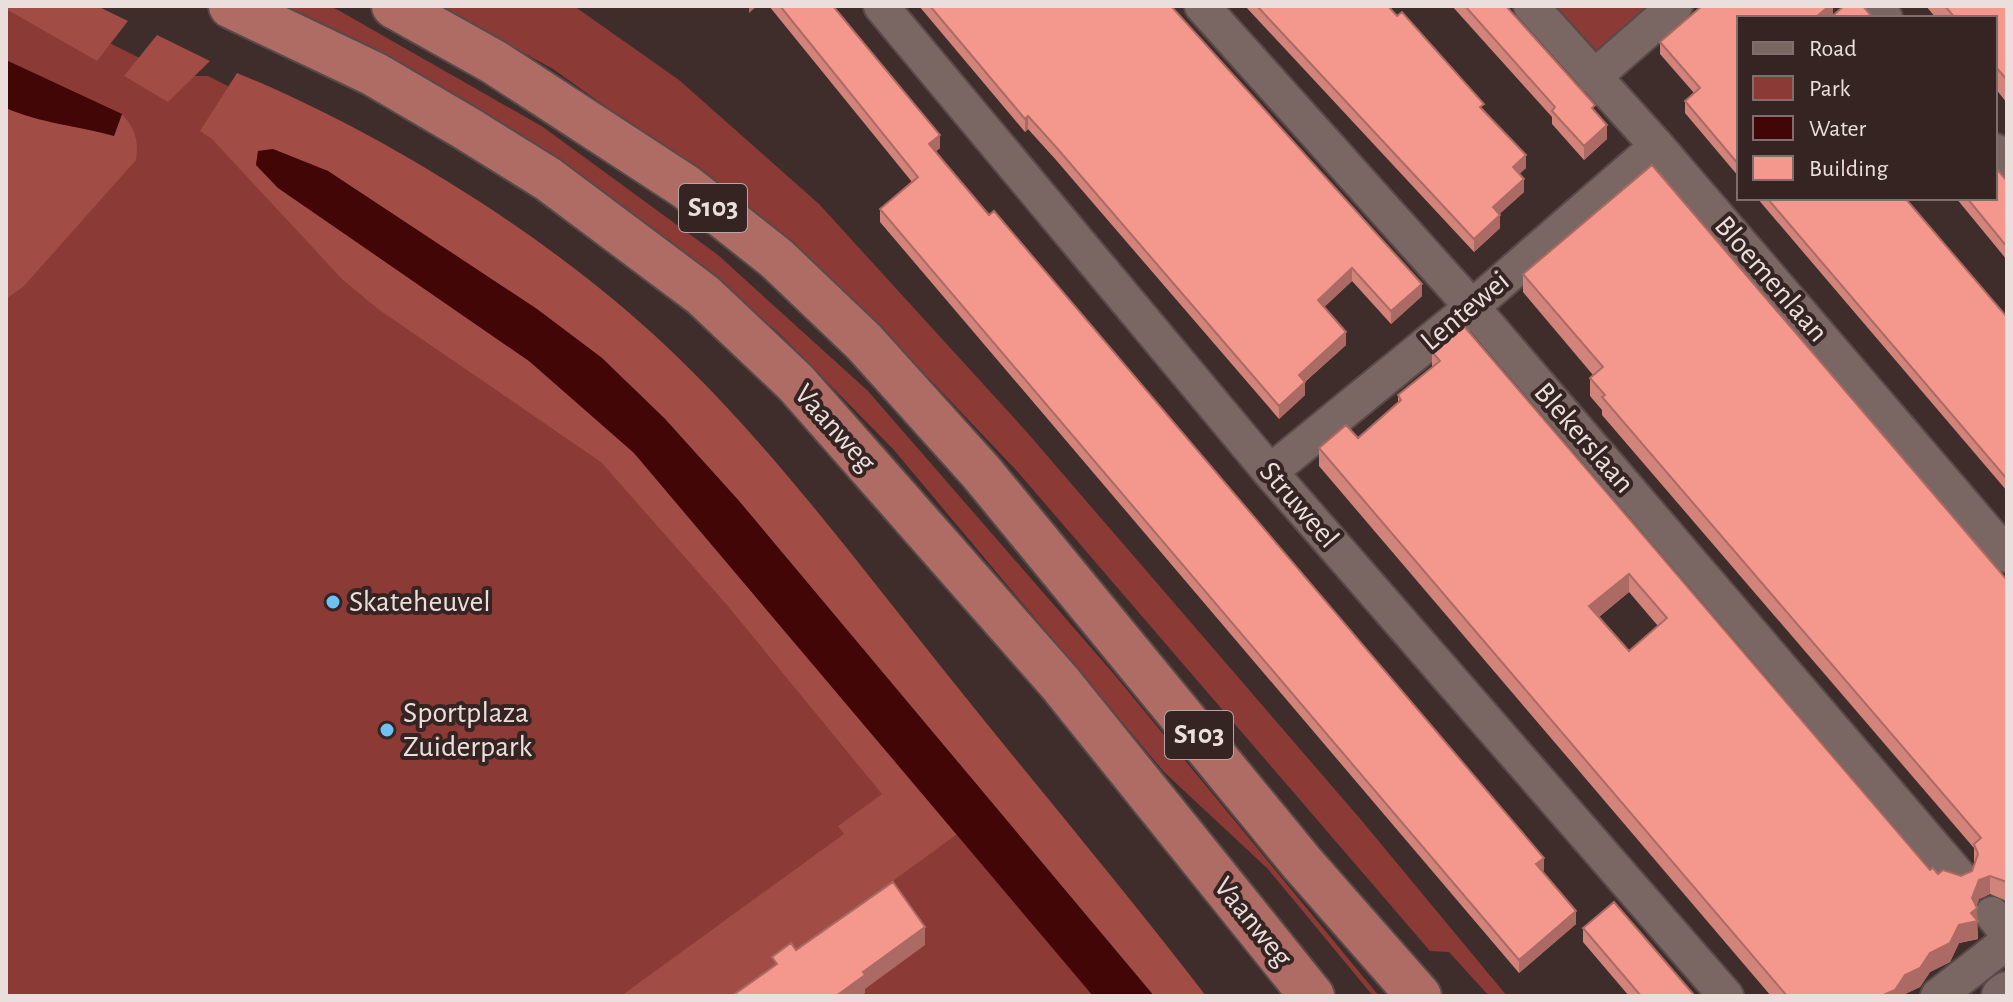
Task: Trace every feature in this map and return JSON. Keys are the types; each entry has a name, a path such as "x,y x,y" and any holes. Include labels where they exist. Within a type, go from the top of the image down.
{"highway":[{"name":"Vaanweg","path":"231,6 374,74 478,135 548,179 703,295 796,383 1060,683 1312,996"},
{"name":"S103","path":"394,6 494,62 686,187 776,258 864,342 981,472 1302,863 1419,996"}],"street":[{"name":"Struweel","path":"881,6 1270,472 1726,996"},
{"name":"Blekerslaan","path":"1202,6 1472,307 1958,875"},
{"name":"Bloemenlaan","path":"1531,6 1657,146 2007,555"},
{"path":"1594,77 1675,6"},
{"name":"Lentewei","path":"1270,472 1472,307 1657,146"},
{"path":"1938,996 2002,930"}],"green space":[{"path":"6,6 35,6 176,76 208,76 491,219 1140,996 6,996"},
{"path":"277,6 330,6 338,10 543,127 718,255 868,391 1113,673 1379,996 1373,996 1268,869 1164,772 894,450 778,332 646,224 478,109"},
{"path":"438,6 574,6 679,80 819,204 1025,430 1362,821 1507,996 1489,996 1449,952 1430,951 1017,471 879,326 674,155 553,69"},
{"path":"1556,6 1664,6 1604,59"}],"shaded area":[{"path":"6,6 97,6 128,21 97,61 6,9"},
{"path":"157,35 210,61 168,102 124,76"},
{"path":"237,73 349,125 463,191 571,266 666,346 742,424 814,507 1206,996 1154,996 739,501 665,419 602,358 537,309 328,171 273,149 258,151 256,165 278,188 529,361 634,453 957,834 736,996 621,996 844,834 838,826 882,794 727,605 601,462 378,309 342,279 212,139 200,131"},
{"path":"6,108 114,136 122,114 133,130 137,147 136,160 23,287 6,299"}],"water":[{"path":"6,60 122,114 114,136 6,108"},
{"path":"273,149 328,171 537,309 602,358 665,419 739,501 1154,996 1093,996 634,453 529,361 278,188 256,165 258,151"}],"building":[{"path":"780,6 833,6 940,135 929,144 989,215 994,211 1544,858 1536,864 1576,911 1519,960 880,209 918,177"},
{"path":"930,6 1171,6 1422,284 1391,311 1352,268 1318,300 1346,332 1299,375 1305,382 1279,406 1056,147 1028,116 1025,119"},
{"path":"1257,6 1388,6 1397,16 1402,12 1484,104 1480,107 1526,155 1513,167 1524,179 1493,207 1500,215 1474,239"},
{"path":"1465,6 1506,6 1595,105 1592,108 1607,125 1584,146 1552,111 1555,107"},
{"path":"1702,6 1829,6 1817,16 1737,16 1737,163 1685,101 1700,88 1660,42"},
{"path":"1844,6 1863,6 1871,16 1832,16"},
{"path":"1945,6 2007,6 2007,80 1997,68 1997,16 1953,16"},
{"path":"1652,165 2007,580 2007,882 1990,876 1979,880 1972,898 1977,908 1971,913 1978,921 1959,925 1950,943 1930,953 1920,968 1905,975 1895,990 1881,996 1787,996 1319,448 1346,425 1358,438 1401,400 1398,395 1440,361 1432,352 1463,325 1930,870 1933,868 1938,874 1943,870 1961,876 1972,871 1978,854 1974,844 1981,838 1602,397 1605,395 1590,378 1603,367 1523,274","holes":["1629,574 1667,618 1629,651 1589,606"]},
{"path":"1997,169 2007,181 2007,247 1969,200 1997,200"},
{"path":"1769,200 1907,200 2007,317 2007,479"},
{"path":"893,882 925,927 863,972 865,975 836,996 732,996 777,964 772,957 791,943 796,950"},
{"path":"1614,902 1695,996 1641,996 1583,928"}],"place":[{"name":"Skateheuvel","path":"333,602"},
{"name":"Sportplaza Zuiderpark","path":"387,730"}]}
